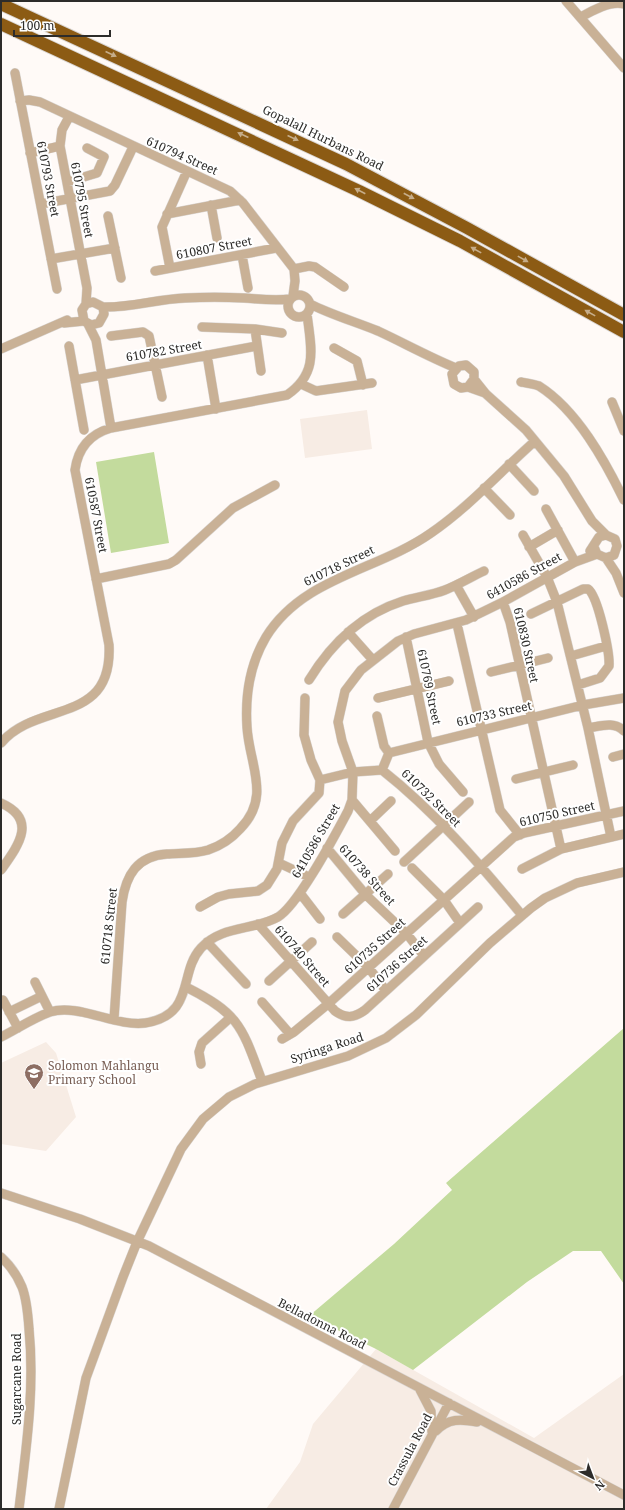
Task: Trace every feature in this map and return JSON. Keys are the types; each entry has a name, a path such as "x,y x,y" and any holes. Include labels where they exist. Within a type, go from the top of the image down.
{"highway":[{"path":"13,1 62,26 76,38"},
{"name":"Gopalall Hurbans Road","path":"1,4 295,139 358,170 467,228 624,315"},
{"path":"1,24 359,191 460,241 624,332"}],"street":[{"path":"566,1 581,16 624,68"},
{"path":"581,16 609,4 624,4"},
{"name":"610793 Street","path":"15,73 57,289"},
{"name":"610794 Street","path":"20,102 29,100 40,102 68,117 230,191 240,200 276,248 294,269"},
{"name":"610795 Street","path":"68,117 62,130 60,146 87,288"},
{"path":"30,153 60,146"},
{"path":"40,204 110,191 115,185 133,147"},
{"path":"67,182 97,173 104,157 87,148"},
{"path":"170,268 162,234 162,227 187,171"},
{"path":"167,214 240,200"},
{"path":"211,205 217,238"},
{"path":"108,216 121,278"},
{"path":"51,259 115,248"},
{"name":"610807 Street","path":"155,271 276,248"},
{"path":"242,255 248,288"},
{"path":"288,310 295,297 294,269 309,266 315,267 344,287"},
{"path":"87,288 100,304 101,320 96,340"},
{"path":"87,288 84,307 86,322 96,340 101,375 112,428"},
{"path":"64,323 101,320 119,308 158,300 183,298 236,298 274,301 295,297 308,299 307,312 310,362 307,374 301,384 316,391 372,383"},
{"path":"274,301 288,310 293,316 307,312 325,312 379,332 439,361 454,371"},
{"path":"1,349 64,323 84,307 100,304 119,308"},
{"path":"202,327 254,329 282,333"},
{"path":"254,329 262,371"},
{"path":"111,336 143,332 146,333 150,340 162,397"},
{"path":"69,346 84,430"},
{"name":"610782 Street","path":"75,380 257,346"},
{"path":"334,348 357,361 363,385"},
{"path":"207,355 216,409"},
{"path":"454,371 462,365 469,367 474,372 474,380 486,394 535,441 564,476 592,521 606,535 615,539 618,546 616,553 616,573"},
{"path":"454,371 454,384 461,388 468,387 486,394"},
{"path":"468,387 474,380"},
{"path":"521,382 538,386 571,416 599,453 624,500"},
{"name":"610587 Street","path":"1,743 13,730 24,724 70,710 85,701 97,690 106,676 110,660 109,645 75,470 77,459 87,440 101,431 112,428 277,398 287,395 301,384"},
{"path":"612,402 624,431"},
{"name":"610718 Street","path":"114,1019 122,902 124,888 130,874 142,861 156,856 207,850 218,845 240,829 252,810 257,797 258,786 247,729 249,687 254,663 261,647 275,624 287,610 315,590 430,535 460,510 535,441"},
{"path":"509,464 534,490"},
{"path":"96,579 169,564 176,560 233,508 275,485"},
{"path":"484,488 510,515"},
{"path":"546,509 575,562"},
{"path":"592,521 599,550 616,573 624,593"},
{"path":"530,546 558,530"},
{"path":"523,535 547,577 557,602 583,706 611,837"},
{"path":"599,550 606,535"},
{"path":"599,550 611,556 616,553"},
{"name":"6410586 Street","path":"1,1037 50,1012 75,1012 145,1023 164,1016 178,1004 186,987 195,958 208,942 220,934 271,920 288,910 310,877 348,811 352,800 353,772 339,729 339,712 345,691 350,682 372,659 406,637 457,624 474,617 599,550"},
{"path":"309,680 325,655 348,632 370,617 404,601 446,590 484,570"},
{"path":"456,584 474,617"},
{"path":"531,614 583,590 590,590 597,606 610,662 608,671 596,681 578,685"},
{"name":"610830 Street","path":"504,602 510,622 530,718 561,849"},
{"path":"457,624 500,810 520,835"},
{"path":"348,632 372,659"},
{"name":"610769 Street","path":"406,637 428,742 439,764 463,792"},
{"path":"570,656 606,646"},
{"path":"491,672 548,658"},
{"path":"378,698 449,681"},
{"path":"200,907 229,894 251,892 263,889 271,879 279,863 284,838 301,812 317,797 321,788 320,780 311,760 304,735 305,698"},
{"name":"610733 Street","path":"389,753 428,742 530,718 624,698"},
{"path":"377,716 384,746 389,753 382,770"},
{"path":"588,728 608,725 617,726 624,731"},
{"path":"613,757 624,754"},
{"path":"516,779 573,765"},
{"name":"610732 Street","path":"320,780 353,772 382,770 408,791 481,866 522,914"},
{"path":"352,800 394,850"},
{"path":"370,821 391,801"},
{"path":"404,862 469,802"},
{"path":"1,803 14,811 19,817 22,836 20,842 1,870"},
{"name":"610750 Street","path":"481,866 508,842 520,835 624,811"},
{"path":"522,869 561,849 624,834"},
{"name":"610738 Street","path":"327,848 366,895 407,934 424,956"},
{"path":"279,863 310,877"},
{"name":"610735 Street","path":"282,1039 328,1004 481,866"},
{"path":"412,868 444,900 460,923"},
{"name":"Syringa Road","path":"60,1509 86,1378 137,1242 181,1149 191,1133 216,1108 243,1089 262,1081 348,1056 386,1038 416,1015 522,914 560,890 597,877 624,872"},
{"path":"343,914 388,874"},
{"path":"300,893 320,919"},
{"name":"610736 Street","path":"328,1004 342,1016 351,1017 365,1010 478,907"},
{"name":"610740 Street","path":"258,924 328,1004"},
{"path":"337,937 369,968 386,991"},
{"path":"208,942 246,984"},
{"path":"269,981 312,942"},
{"path":"35,982 50,1012"},
{"path":"186,987 212,1000 231,1016 246,1037 262,1081"},
{"path":"9,1012 42,996"},
{"path":"3,1000 18,1028"},
{"path":"262,1002 290,1034"},
{"path":"201,1064 198,1052 202,1043 231,1016"},
{"name":"Belladonna Road","path":"1,1193 80,1219 137,1242 418,1386 624,1495"},
{"name":"Sugarcane Road","path":"1,1257 17,1276 22,1287 26,1301 31,1349 31,1394 28,1442 19,1509"},
{"path":"418,1386 431,1411 431,1438"},
{"name":"Crassula Road","path":"393,1509 449,1403"},
{"path":"431,1438 446,1423 455,1419 487,1423"}],"shaded area":[{"path":"367,410 372,449 305,458 300,419"},
{"name":"Solomon Mahlangu Primary School","path":"46,1042 56,1053 76,1117 46,1151 1,1144 1,1063"},
{"path":"376,1349 534,1438 624,1374 624,1509 266,1509 300,1462 313,1424"}],"green space":[{"path":"154,452 169,543 111,553 96,462"},
{"path":"624,1028 624,1284 601,1251 573,1251 527,1282 413,1370 376,1349 309,1316 394,1244 452,1190 446,1183"}],"place":[{"name":"Solomon Mahlangu Primary School","path":"34,1090"}]}
